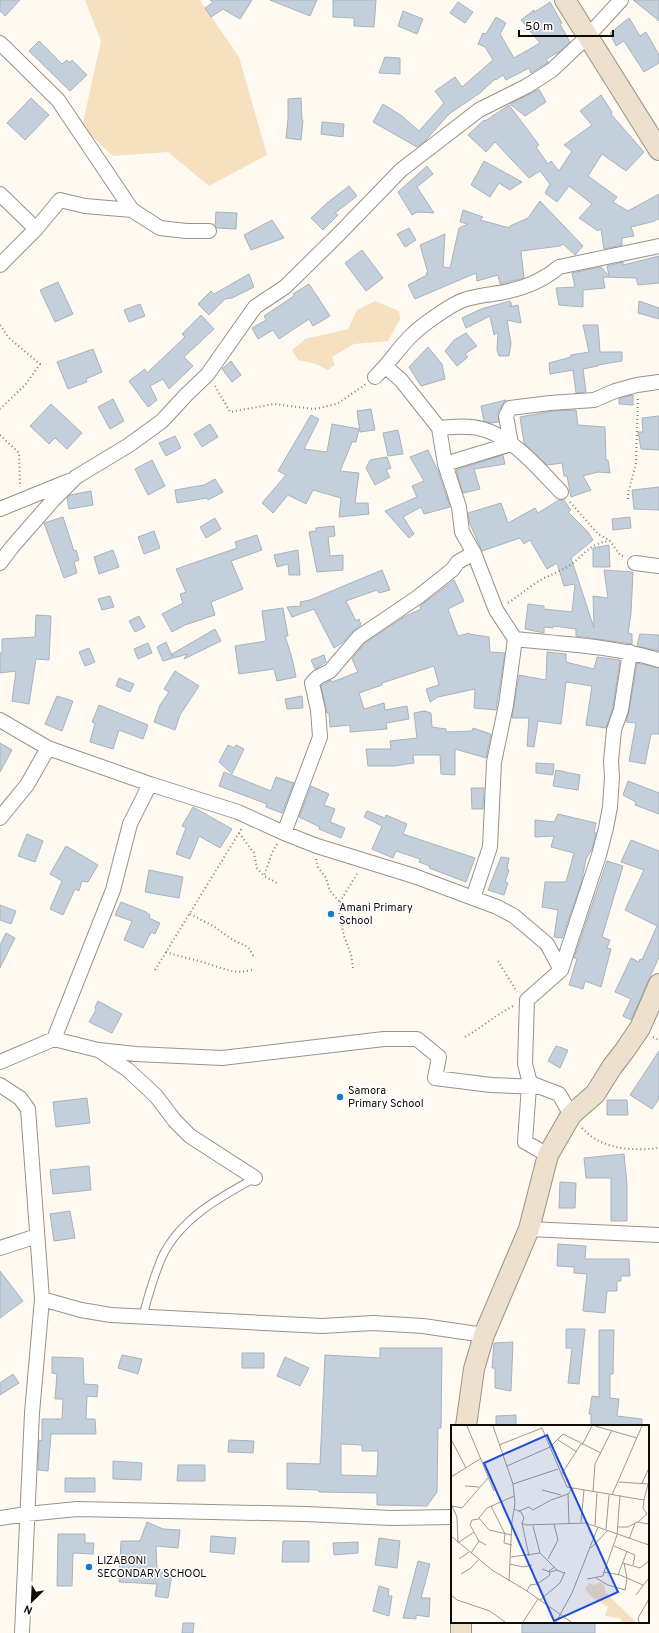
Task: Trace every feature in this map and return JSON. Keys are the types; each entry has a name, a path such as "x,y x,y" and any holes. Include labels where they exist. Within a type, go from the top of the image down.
{"street":[{"path":"565,0 659,150"},
{"path":"0,509 76,478 129,445 162,420 207,376 255,307 285,287 339,234 400,170 479,110 527,86 552,70 587,37 621,0"},
{"path":"0,43 58,100 132,210 160,228 209,230"},
{"path":"0,194 36,229"},
{"path":"0,265 36,229 60,200 85,206 132,210"},
{"path":"375,377 386,367 414,334 459,302 476,296 526,287 546,278 559,267 659,246"},
{"path":"386,367 401,380 439,428 444,464 459,507 462,532 474,553 496,610 515,639 506,704 494,762 490,847 473,898"},
{"path":"511,444 506,416 510,408 594,400 616,391 637,385 659,382"},
{"path":"439,428 460,426 482,429 502,438 525,454 561,492"},
{"path":"444,464 511,444"},
{"path":"0,563 33,522 76,478"},
{"path":"281,837 320,737 318,710 312,683 318,677 330,671 359,637 418,597 452,570 458,562 474,553"},
{"path":"635,563 659,566"},
{"path":"515,639 582,644 630,652 659,660"},
{"path":"534,1087 530,1083 525,1064 527,1000 560,970 599,855 610,808 612,777 611,761 614,730 621,710 630,652"},
{"path":"0,720 48,748 150,784 238,812 249,817 281,837 317,846 414,876 498,908 514,916 547,944 560,970"},
{"path":"0,818 26,785 48,748"},
{"path":"54,1039 113,890 130,824 150,784"},
{"path":"466,1425 474,1369 484,1335 529,1229 548,1155 571,1115 594,1094 640,1028 659,984"},
{"path":"0,1062 54,1039 98,1050 136,1054 222,1058 384,1039 417,1038 439,1057 435,1078 491,1085 534,1087 559,1094 571,1115"},
{"path":"98,1050 128,1070 156,1096 175,1121 190,1136 255,1178"},
{"path":"0,1085 20,1098 28,1109 42,1299 32,1413 26,1514 22,1633"},
{"path":"534,1087 524,1142 548,1155"},
{"path":"529,1229 659,1235"},
{"path":"0,1248 37,1236"},
{"path":"42,1299 81,1310 111,1316 143,1316 322,1326 373,1323 423,1326 484,1335"},
{"path":"0,1518 77,1509 306,1514 391,1518 451,1517"}],"lane":[{"path":"143,1316 149,1292 163,1256 173,1240 192,1219 221,1197 255,1178"}],"path":[{"path":"0,325 9,338 40,364 26,384 0,409"},
{"path":"207,376 220,394 230,412 274,404 314,409 337,404 375,377"},
{"path":"628,499 636,462 636,438 638,427 637,385"},
{"path":"0,435 18,453 21,501"},
{"path":"561,492 598,534 610,541 620,555 635,563"},
{"path":"496,610 519,596 533,584 570,565 584,552 600,542 610,541"},
{"path":"155,970 249,817"},
{"path":"239,833 254,853 257,868 264,876 277,883"},
{"path":"264,876 272,853 281,837"},
{"path":"317,846 314,854 318,867 326,878 330,891 340,902"},
{"path":"353,968 351,954 344,936 339,913 340,902 359,871"},
{"path":"190,914 213,926 233,940 248,946 252,954 255,956"},
{"path":"166,952 212,964 227,971 243,972 252,970"},
{"path":"498,961 520,996"},
{"path":"465,1036 477,1030 496,1015 516,1005"},
{"path":"571,1115 589,1135 612,1146 637,1150 659,1148"}],"shaded area":[{"path":"85,0 200,0 239,57 267,155 209,186 168,152 113,156 82,127 101,41"},
{"path":"375,301 399,311 400,319 388,341 354,344 332,357 335,365 328,370 316,364 298,360 292,350 305,339 348,329 357,310"}],"building":[{"path":"0,0 20,0 5,16 0,11"},
{"path":"210,0 252,0 240,19 223,9 211,17 205,8 213,2"},
{"path":"270,0 317,0 310,16"},
{"path":"333,0 376,0 374,27 354,26 354,18 333,17"},
{"path":"633,0 659,0 659,21 647,11"},
{"path":"458,2 473,12 465,23 450,13"},
{"path":"550,2 562,23 560,24 570,42 559,52 546,59 548,62 547,63 531,73 529,68 506,80 503,75 496,80 495,79 480,93 449,114 426,140 417,147 373,122 383,104 402,116 419,131 444,103 435,91 455,77 462,87 493,60 485,47 478,44 483,33 486,34 496,17 506,23 500,34 514,58 540,43 521,20 534,10 535,12"},
{"path":"403,11 423,19 417,34 398,26"},
{"path":"629,18 640,36 646,32 659,55 659,63 644,72 624,41 616,46 610,33"},
{"path":"39,41 62,64 67,60 70,63 72,60 87,75 70,91 29,51"},
{"path":"385,57 400,58 400,74 379,73"},
{"path":"539,89 546,102 525,116 510,104"},
{"path":"601,95 612,112 611,114 644,152 626,171 602,154 588,176 617,197 613,202 628,211 659,194 659,219 631,227 634,236 622,238 622,245 604,249 601,229 598,231 579,218 592,204 569,186 557,202 545,193 550,184 540,171 529,178 495,142 486,152 468,135 484,120 485,121 509,105 539,145 536,147 548,164 551,161 559,171 572,151 564,145 592,125 580,111"},
{"path":"31,98 49,115 25,140 7,123"},
{"path":"301,98 303,120 301,140 286,138 288,99"},
{"path":"322,122 344,124 343,137 321,134"},
{"path":"484,161 522,182 510,190 499,183 490,197 471,185"},
{"path":"427,166 433,174 417,187 434,213 417,212 412,215 398,192"},
{"path":"349,186 357,196 335,213 338,215 323,230 311,218"},
{"path":"540,201 583,246 575,255 563,244 560,246 521,251 524,278 500,284 498,275 477,281 476,273 415,299 408,285 427,275 426,273 428,273 420,245 445,234 443,267 450,268 459,228 468,224 460,222 463,210 483,217 480,220 510,228 510,226 528,218"},
{"path":"216,212 237,213 236,229 217,228 215,226"},
{"path":"272,220 284,238 251,250 244,235"},
{"path":"409,228 416,240 405,247 397,234"},
{"path":"362,250 383,278 366,291 345,263"},
{"path":"659,256 659,283 638,285 636,278 603,277 605,288 583,290 583,307 559,305 556,288 575,287 572,273 601,267 609,276 607,266 623,262 623,265"},
{"path":"249,274 254,287 232,298 225,299 209,315 198,304 211,291 214,294"},
{"path":"58,282 73,314 55,322 40,290"},
{"path":"309,284 330,316 313,326 309,319 279,339 273,330 258,339 252,328 266,320 264,316"},
{"path":"510,301 512,305 509,307 518,305 521,323 507,320 511,343 509,356 499,356 497,350 498,332 494,335 490,316 466,328 462,318 481,309"},
{"path":"639,301 659,308 659,319 638,313"},
{"path":"140,304 145,316 129,322 124,310"},
{"path":"201,315 214,329 184,357 193,366 169,389 163,379 150,386 157,400 148,407 129,381 145,369 147,373 185,337 182,334"},
{"path":"583,325 598,325 600,352 622,352 622,361 583,369 586,392 576,393 573,370 550,374 549,363 571,357 571,355 589,352"},
{"path":"466,333 477,346 465,354 468,357 457,366 445,351 454,340"},
{"path":"428,347 442,364 445,379 421,386 409,367"},
{"path":"93,349 102,372 86,379 87,382 68,389 57,362"},
{"path":"231,361 241,375 232,382 222,369"},
{"path":"633,395 633,405 619,404 619,399"},
{"path":"113,399 124,421 110,429 98,407"},
{"path":"506,400 498,412 499,422 491,423 484,421 481,406"},
{"path":"51,404 82,433 67,449 55,438 49,444 30,426"},
{"path":"371,409 375,430 360,432 357,411"},
{"path":"576,410 578,425 605,427 606,460 608,460 610,473 598,472 583,476 591,490 571,497 567,476 564,476 562,463 547,465 524,443 520,417 553,411"},
{"path":"311,415 319,419 304,449 327,452 332,424 359,429 356,442 352,442 340,471 359,473 355,503 368,503 369,514 339,517 341,498 313,490 306,504 288,495 273,513 262,503 286,475 278,471"},
{"path":"659,416 659,450 641,449 638,432 643,432 642,418"},
{"path":"210,424 218,437 202,447 194,434"},
{"path":"398,430 403,454 388,456 383,433"},
{"path":"175,436 181,448 166,456 159,443"},
{"path":"428,450 438,471 450,507 424,514 421,507 403,517 414,534 409,538 385,511 417,497 412,486 424,481 410,457"},
{"path":"503,455 505,464 474,469 480,489 463,493 456,470"},
{"path":"387,457 391,468 386,470 390,477 375,485 366,468 370,460"},
{"path":"152,460 165,486 148,495 135,469"},
{"path":"215,479 223,492 208,500 207,498 177,503 175,490 204,485"},
{"path":"659,487 659,510 634,509 632,490"},
{"path":"91,491 93,505 69,509 67,498 70,495"},
{"path":"559,500 564,500 571,510 568,512 588,532 593,540 571,558 594,628 593,596 608,598 604,570 633,572 631,613 628,633 632,634 632,644 576,636 576,629 554,626 553,628 544,627 544,633 525,629 528,604 544,606 544,609 572,612 575,584 564,586 557,563 547,569 530,540 524,544 520,538 482,551 470,524 468,513 501,503 508,523 535,508 538,513"},
{"path":"63,517 74,551 76,550 79,560 74,562 77,573 64,578 44,523"},
{"path":"630,517 631,528 613,530 612,519"},
{"path":"215,518 221,529 206,538 200,527"},
{"path":"334,526 335,536 328,537 330,556 343,555 343,570 317,572 309,532 316,531 316,528"},
{"path":"154,531 160,548 144,554 138,537"},
{"path":"257,535 262,550 231,561 243,589 211,602 215,615 185,625 172,632 162,614 183,603 180,594 186,592 176,569 237,548 235,542"},
{"path":"609,545 610,567 593,567 593,548"},
{"path":"113,550 119,567 99,574 94,557"},
{"path":"298,550 300,575 289,575 288,564 277,567 274,555"},
{"path":"382,570 390,590 379,593 377,590 346,601 356,621 359,619 361,625 342,643 334,648 314,609 292,617 287,607 301,606 300,602 310,600"},
{"path":"454,580 464,601 448,609 458,636 469,633 489,637 490,652 505,653 496,710 474,708 475,689 438,697 430,702 426,689 439,685 434,666 382,683 382,685 359,693 364,709 384,703 385,710 407,706 409,719 386,723 387,729 350,732 350,725 330,727 329,713 327,713 321,686 331,680 332,682 358,672 352,659 365,643 404,617 421,609 420,606"},
{"path":"110,596 114,607 102,610 98,599"},
{"path":"283,608 288,636 285,636 296,677 277,681 274,669 239,674 235,646 266,641 262,611"},
{"path":"36,615 51,616 49,660 36,659 29,704 12,701 16,671 0,673 2,639 35,637"},
{"path":"139,616 145,627 135,632 129,621"},
{"path":"215,629 221,641 184,659 187,654 174,658 172,654"},
{"path":"640,634 659,635 659,651 637,646"},
{"path":"166,642 173,658 163,661 157,647"},
{"path":"148,643 152,653 138,659 134,649"},
{"path":"89,648 95,662 85,666 79,652"},
{"path":"547,652 566,654 566,662 594,669 597,657 620,660 613,708 606,728 586,725 592,686 566,682 561,724 538,721 534,747 527,746 529,718 512,718 519,675 546,680"},
{"path":"324,655 326,662 315,669 311,660"},
{"path":"637,663 659,668 659,734 651,734 645,764 629,761 636,723 626,722"},
{"path":"175,671 199,686 180,715 175,730 154,722 160,705 169,692 164,689"},
{"path":"119,678 134,684 130,692 116,686"},
{"path":"57,696 73,701 62,731 45,724"},
{"path":"302,696 303,708 287,709 285,699"},
{"path":"99,705 148,725 143,739 119,730 113,749 90,742 95,723 92,722"},
{"path":"424,711 431,713 432,727 446,729 446,732 472,731 473,728 491,734 486,758 455,749 455,775 441,774 440,755 413,755 414,763 394,766 368,766 366,749 391,749 390,741 417,738 414,713"},
{"path":"0,743 12,750 0,772"},
{"path":"228,745 234,748 236,745 244,749 232,774 219,762"},
{"path":"536,763 554,764 553,775 536,773"},
{"path":"556,770 580,775 578,790 553,786"},
{"path":"224,772 271,791 276,777 294,783 282,813 266,807 267,804 219,786"},
{"path":"628,781 659,793 659,814 635,805 636,802 623,795"},
{"path":"311,786 329,794 324,805 335,809 330,822 345,828 341,838 319,829 320,827 299,817"},
{"path":"471,788 484,788 483,809 472,809"},
{"path":"193,807 232,829 220,848 199,836 190,859 176,854 186,828 182,826"},
{"path":"367,811 385,818 386,815 407,824 403,834 475,858 466,882 429,868 430,866 419,862 420,859 396,851 393,858 372,849 382,826 364,817"},
{"path":"558,814 596,823 594,832 596,833 592,849 586,859 581,884 562,938 554,937 558,910 542,907 545,882 566,882 574,853 551,847 554,836 535,837 535,820 554,822"},
{"path":"27,834 43,841 35,862 18,856"},
{"path":"631,840 659,851 659,957 631,1020 623,1016 631,999 615,992 631,958 639,962 640,959 642,960 657,926 625,910 644,870 621,862"},
{"path":"66,846 98,865 88,882 82,881 79,891 75,889 63,915 50,909 62,881 50,874"},
{"path":"501,857 509,858 507,869 509,870 505,882 508,883 504,895 488,890"},
{"path":"607,861 623,866 602,937 610,940 607,948 611,949 601,987 585,981 583,989 569,985 577,959 574,958"},
{"path":"149,870 183,877 179,898 145,892"},
{"path":"121,902 146,912 150,915 149,918 160,923 155,934 151,932 143,948 124,940 132,921 115,915"},
{"path":"0,905 16,911 11,924 0,920"},
{"path":"6,933 15,938 0,968 0,945"},
{"path":"98,1001 122,1014 112,1033 89,1022 96,1010 95,1007"},
{"path":"556,1046 568,1050 560,1068 548,1061"},
{"path":"659,1051 659,1099 652,1109 630,1095"},
{"path":"87,1098 90,1123 56,1127 53,1102"},
{"path":"607,1100 627,1100 628,1115 607,1115"},
{"path":"624,1154 627,1184 627,1221 611,1221 611,1178 586,1178 584,1158"},
{"path":"89,1166 91,1190 53,1194 50,1170"},
{"path":"560,1182 576,1183 575,1208 559,1208"},
{"path":"70,1211 75,1238 54,1241 50,1214"},
{"path":"558,1244 586,1246 585,1259 629,1259 630,1276 621,1276 621,1281 617,1281 617,1291 607,1291 605,1313 583,1311 587,1274 574,1273 574,1267 557,1266"},
{"path":"0,1271 23,1301 0,1318"},
{"path":"566,1329 585,1329 579,1384 568,1383 572,1348 566,1348"},
{"path":"599,1330 614,1330 613,1374 610,1374 610,1398 619,1399 617,1416 642,1419 642,1425 591,1425 591,1414 589,1414 592,1396 599,1397"},
{"path":"513,1342 511,1391 495,1388 495,1368 492,1368 494,1343"},
{"path":"380,1348 442,1348 441,1428 438,1428 437,1492 427,1506 377,1505 377,1493 319,1492 319,1490 287,1489 287,1463 320,1464 325,1355 380,1358","holes":["341,1444 362,1445 362,1451 378,1451 377,1476 341,1475"]},
{"path":"242,1353 264,1353 264,1368 242,1368"},
{"path":"122,1355 142,1359 138,1374 118,1368"},
{"path":"52,1357 83,1358 84,1384 98,1385 97,1397 87,1396 86,1419 95,1419 96,1434 51,1434 48,1471 38,1470 39,1440 42,1441 42,1419 62,1419 63,1399 55,1399 57,1374 52,1373"},
{"path":"285,1357 309,1368 300,1386 277,1376"},
{"path":"13,1374 19,1383 0,1395 0,1383"},
{"path":"516,1415 516,1425 496,1425 496,1416"},
{"path":"229,1440 254,1441 253,1453 228,1452"},
{"path":"113,1461 142,1463 141,1480 113,1479"},
{"path":"178,1465 205,1465 205,1481 177,1481"},
{"path":"65,1478 95,1478 95,1492 65,1492"},
{"path":"147,1522 163,1529 180,1530 178,1548 156,1546 157,1571 172,1574 168,1598 155,1596 157,1584 119,1582 121,1541 140,1541"},
{"path":"58,1534 85,1534 85,1543 94,1543 93,1554 73,1553 72,1586 57,1586"},
{"path":"211,1536 236,1538 234,1554 210,1552"},
{"path":"379,1538 400,1541 397,1568 375,1565"},
{"path":"283,1541 309,1541 309,1562 282,1562"},
{"path":"358,1542 358,1553 334,1555 333,1543"},
{"path":"418,1561 430,1564 421,1598 430,1598 429,1617 416,1615 416,1619 403,1618"},
{"path":"379,1586 389,1589 388,1596 392,1596 389,1616 373,1611"},
{"path":"183,1623 194,1623 193,1633 182,1633"},
{"path":"522,1623 595,1623 595,1633 522,1633"}],"place":[{"name":"Amani Primary School","path":"331,914"},
{"name":"Samora Primary School","path":"340,1097"},
{"name":"LIZABONI SECONDARY SCHOOL","path":"89,1567"}]}
